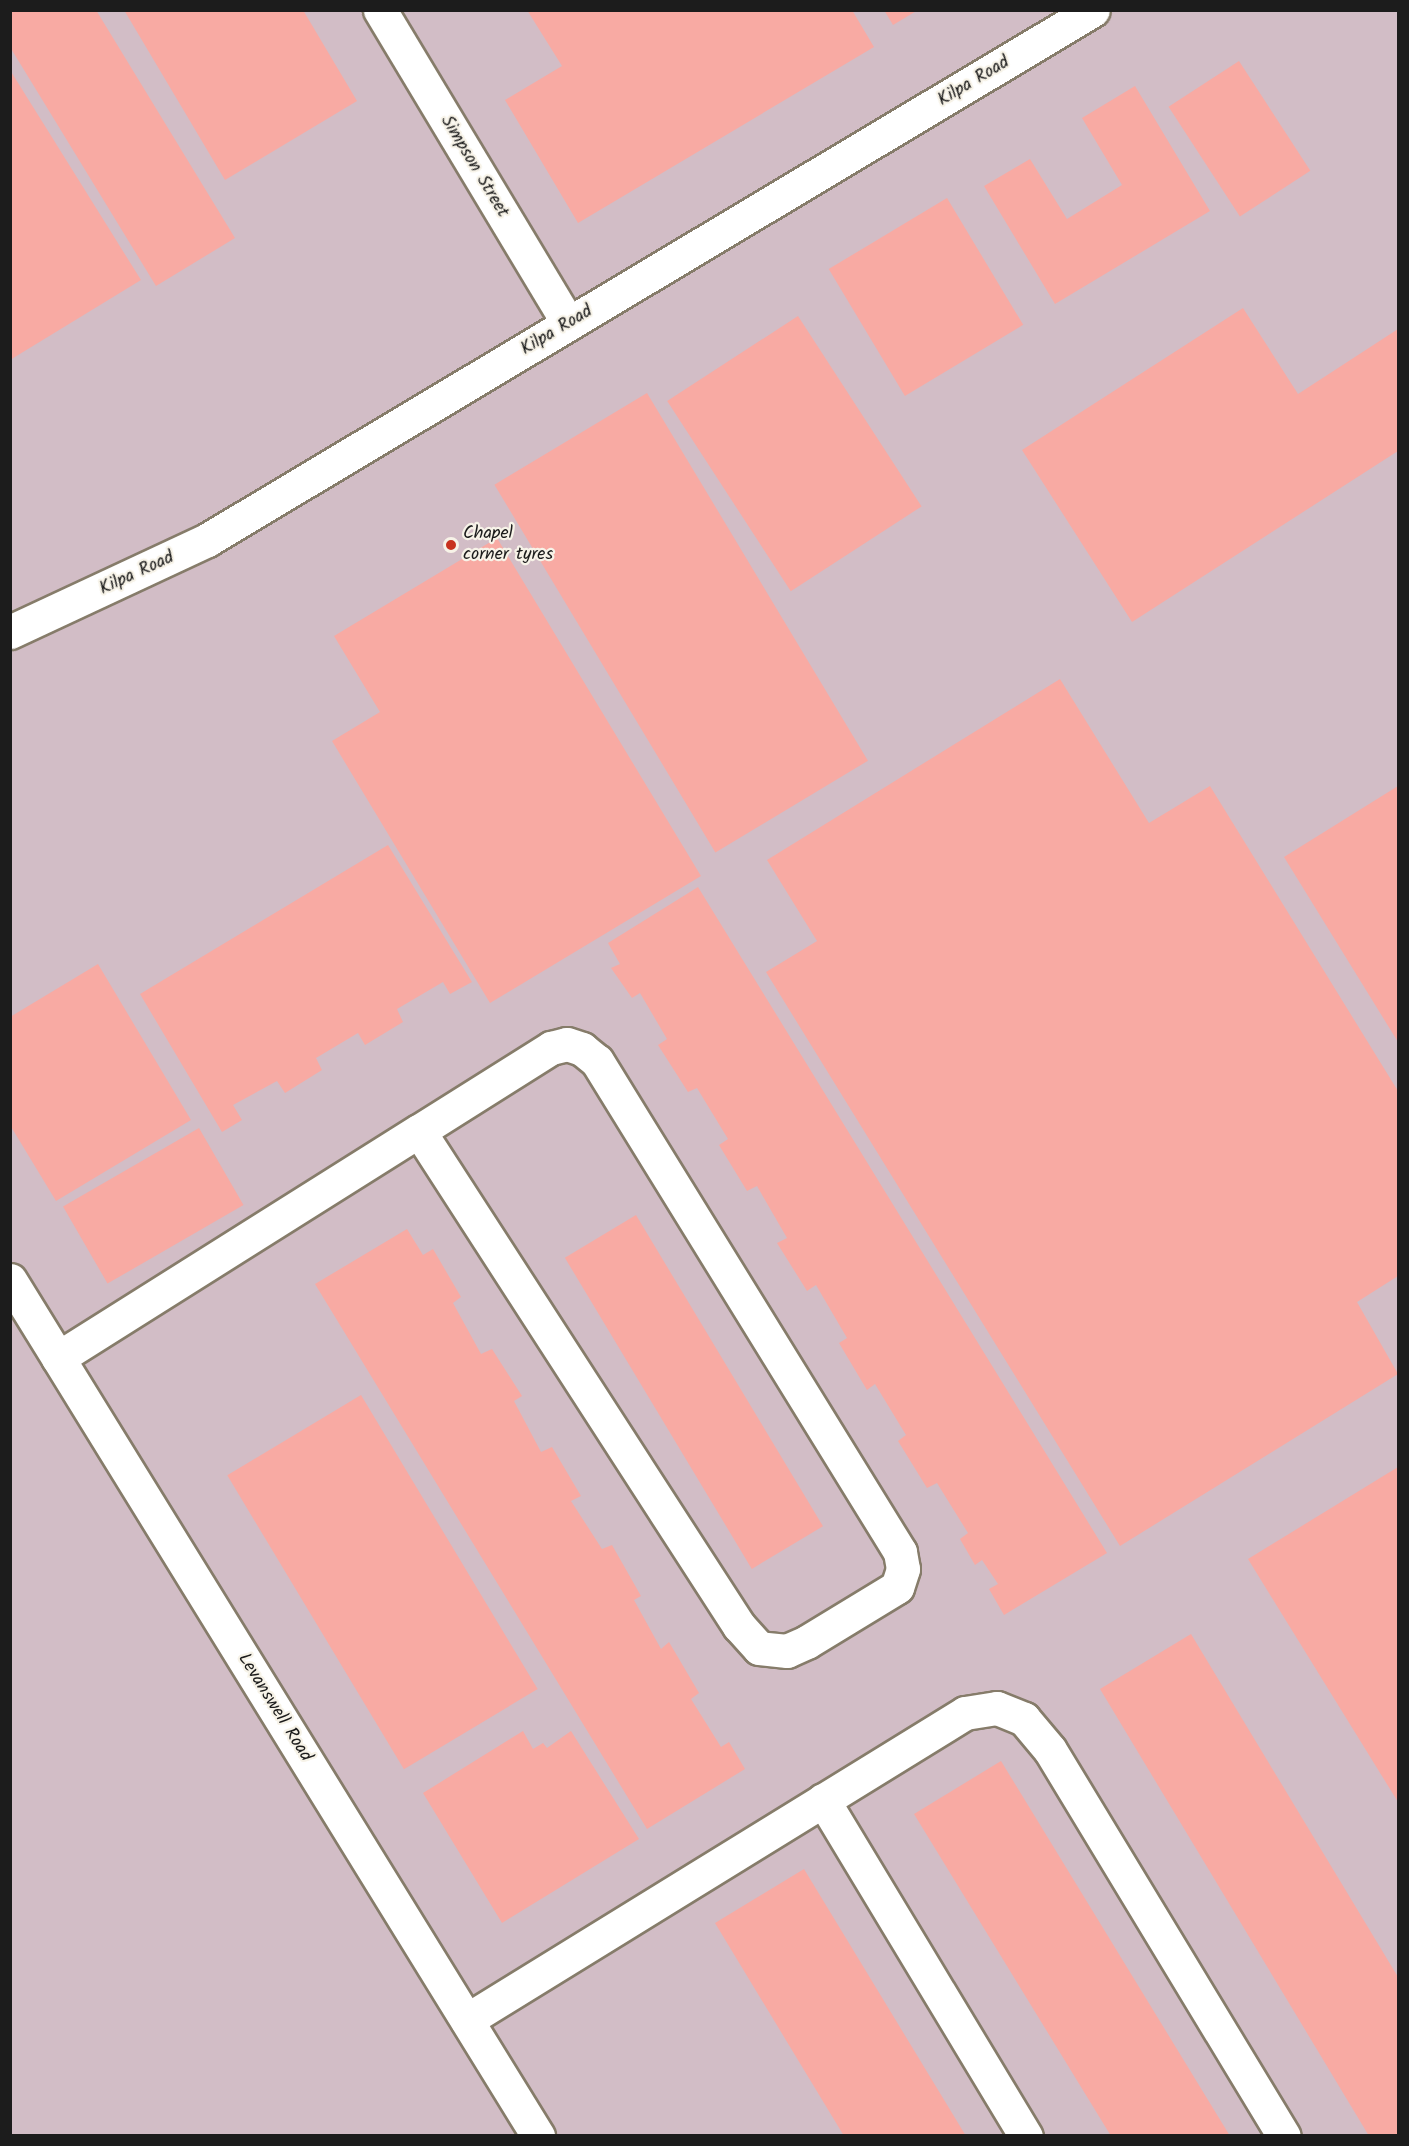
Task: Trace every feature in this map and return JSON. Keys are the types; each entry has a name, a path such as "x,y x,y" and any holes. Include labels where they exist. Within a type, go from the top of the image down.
{"street":[{"name":"Simpson Street","path":"380,10 569,324"},
{"name":"Kilpa Road","path":"10,632 207,540 1093,10"},
{"path":"58,1358 419,1131 551,1048 567,1044 582,1049 597,1061 900,1552 903,1569 897,1587 807,1642 787,1651 759,1648 739,1626 419,1131"},
{"name":"Levanswell Road","path":"10,1280 538,2136"},
{"path":"467,2020 965,1713 997,1708 1024,1719 1050,1749 1284,2136"},
{"path":"823,1800 1026,2136"}],"shaded area":[{"path":"11,11 1398,11 1398,2135 11,2135"}],"building":[{"path":"10,10 96,10 235,238 156,286 10,47"},
{"path":"124,10 303,10 357,101 225,180"},
{"path":"527,10 852,10 874,47 578,223 505,100 562,66"},
{"path":"884,10 918,10 893,25"},
{"path":"1239,61 1310,171 1240,217 1169,107"},
{"path":"10,70 141,280 10,360"},
{"path":"1135,86 1210,211 1055,304 984,186 1030,159 1067,219 1122,185 1082,118"},
{"path":"947,198 1023,325 905,396 829,269"},
{"path":"1243,308 1298,394 1398,329 1398,451 1132,622 1022,450"},
{"path":"798,316 922,506 791,591 667,401"},
{"path":"647,393 868,761 715,852 494,485"},
{"path":"497,538 701,876 490,1003 332,741 380,712 334,636"},
{"path":"1060,679 1149,823 1210,786 1398,1091 1398,1276 1357,1302 1398,1374 1120,1546 766,972 817,941 767,860"},
{"path":"1398,786 1398,1042 1284,857"},
{"path":"388,845 472,982 450,994 443,982 397,1009 403,1022 365,1045 358,1033 316,1058 322,1070 285,1093 277,1081 233,1105 242,1120 222,1132 140,994"},
{"path":"698,887 1107,1553 1004,1615 989,1589 998,1584 982,1560 975,1565 960,1539 968,1533 937,1483 927,1488 898,1441 906,1435 875,1384 867,1390 839,1343 847,1338 816,1285 807,1291 777,1243 787,1238 757,1186 747,1191 719,1145 728,1139 697,1088 688,1092 658,1045 667,1039 640,993 632,998 611,968 620,964 608,943"},
{"path":"98,964 191,1120 56,1201 10,1125 10,1017"},
{"path":"199,1128 243,1205 108,1284 63,1206"},
{"path":"636,1215 823,1526 752,1569 565,1258"},
{"path":"407,1229 423,1255 433,1249 461,1297 453,1303 481,1354 492,1349 522,1396 514,1401 541,1452 552,1447 581,1496 571,1501 602,1549 612,1545 641,1596 634,1600 661,1649 669,1642 699,1693 691,1699 721,1747 729,1742 745,1769 647,1829 315,1284"},
{"path":"361,1395 538,1689 404,1769 227,1475"},
{"path":"1398,1467 1398,1802 1248,1559"},
{"path":"1191,1634 1398,1977 1398,2136 1369,2136 1100,1689"},
{"path":"523,1731 533,1749 543,1743 547,1748 571,1731 639,1839 502,1923 423,1793"},
{"path":"1001,1761 1230,2136 1111,2136 914,1814"},
{"path":"804,1869 966,2136 844,2136 715,1923"}],"place":[{"name":"Chapel corner tyres","path":"451,545"}]}
